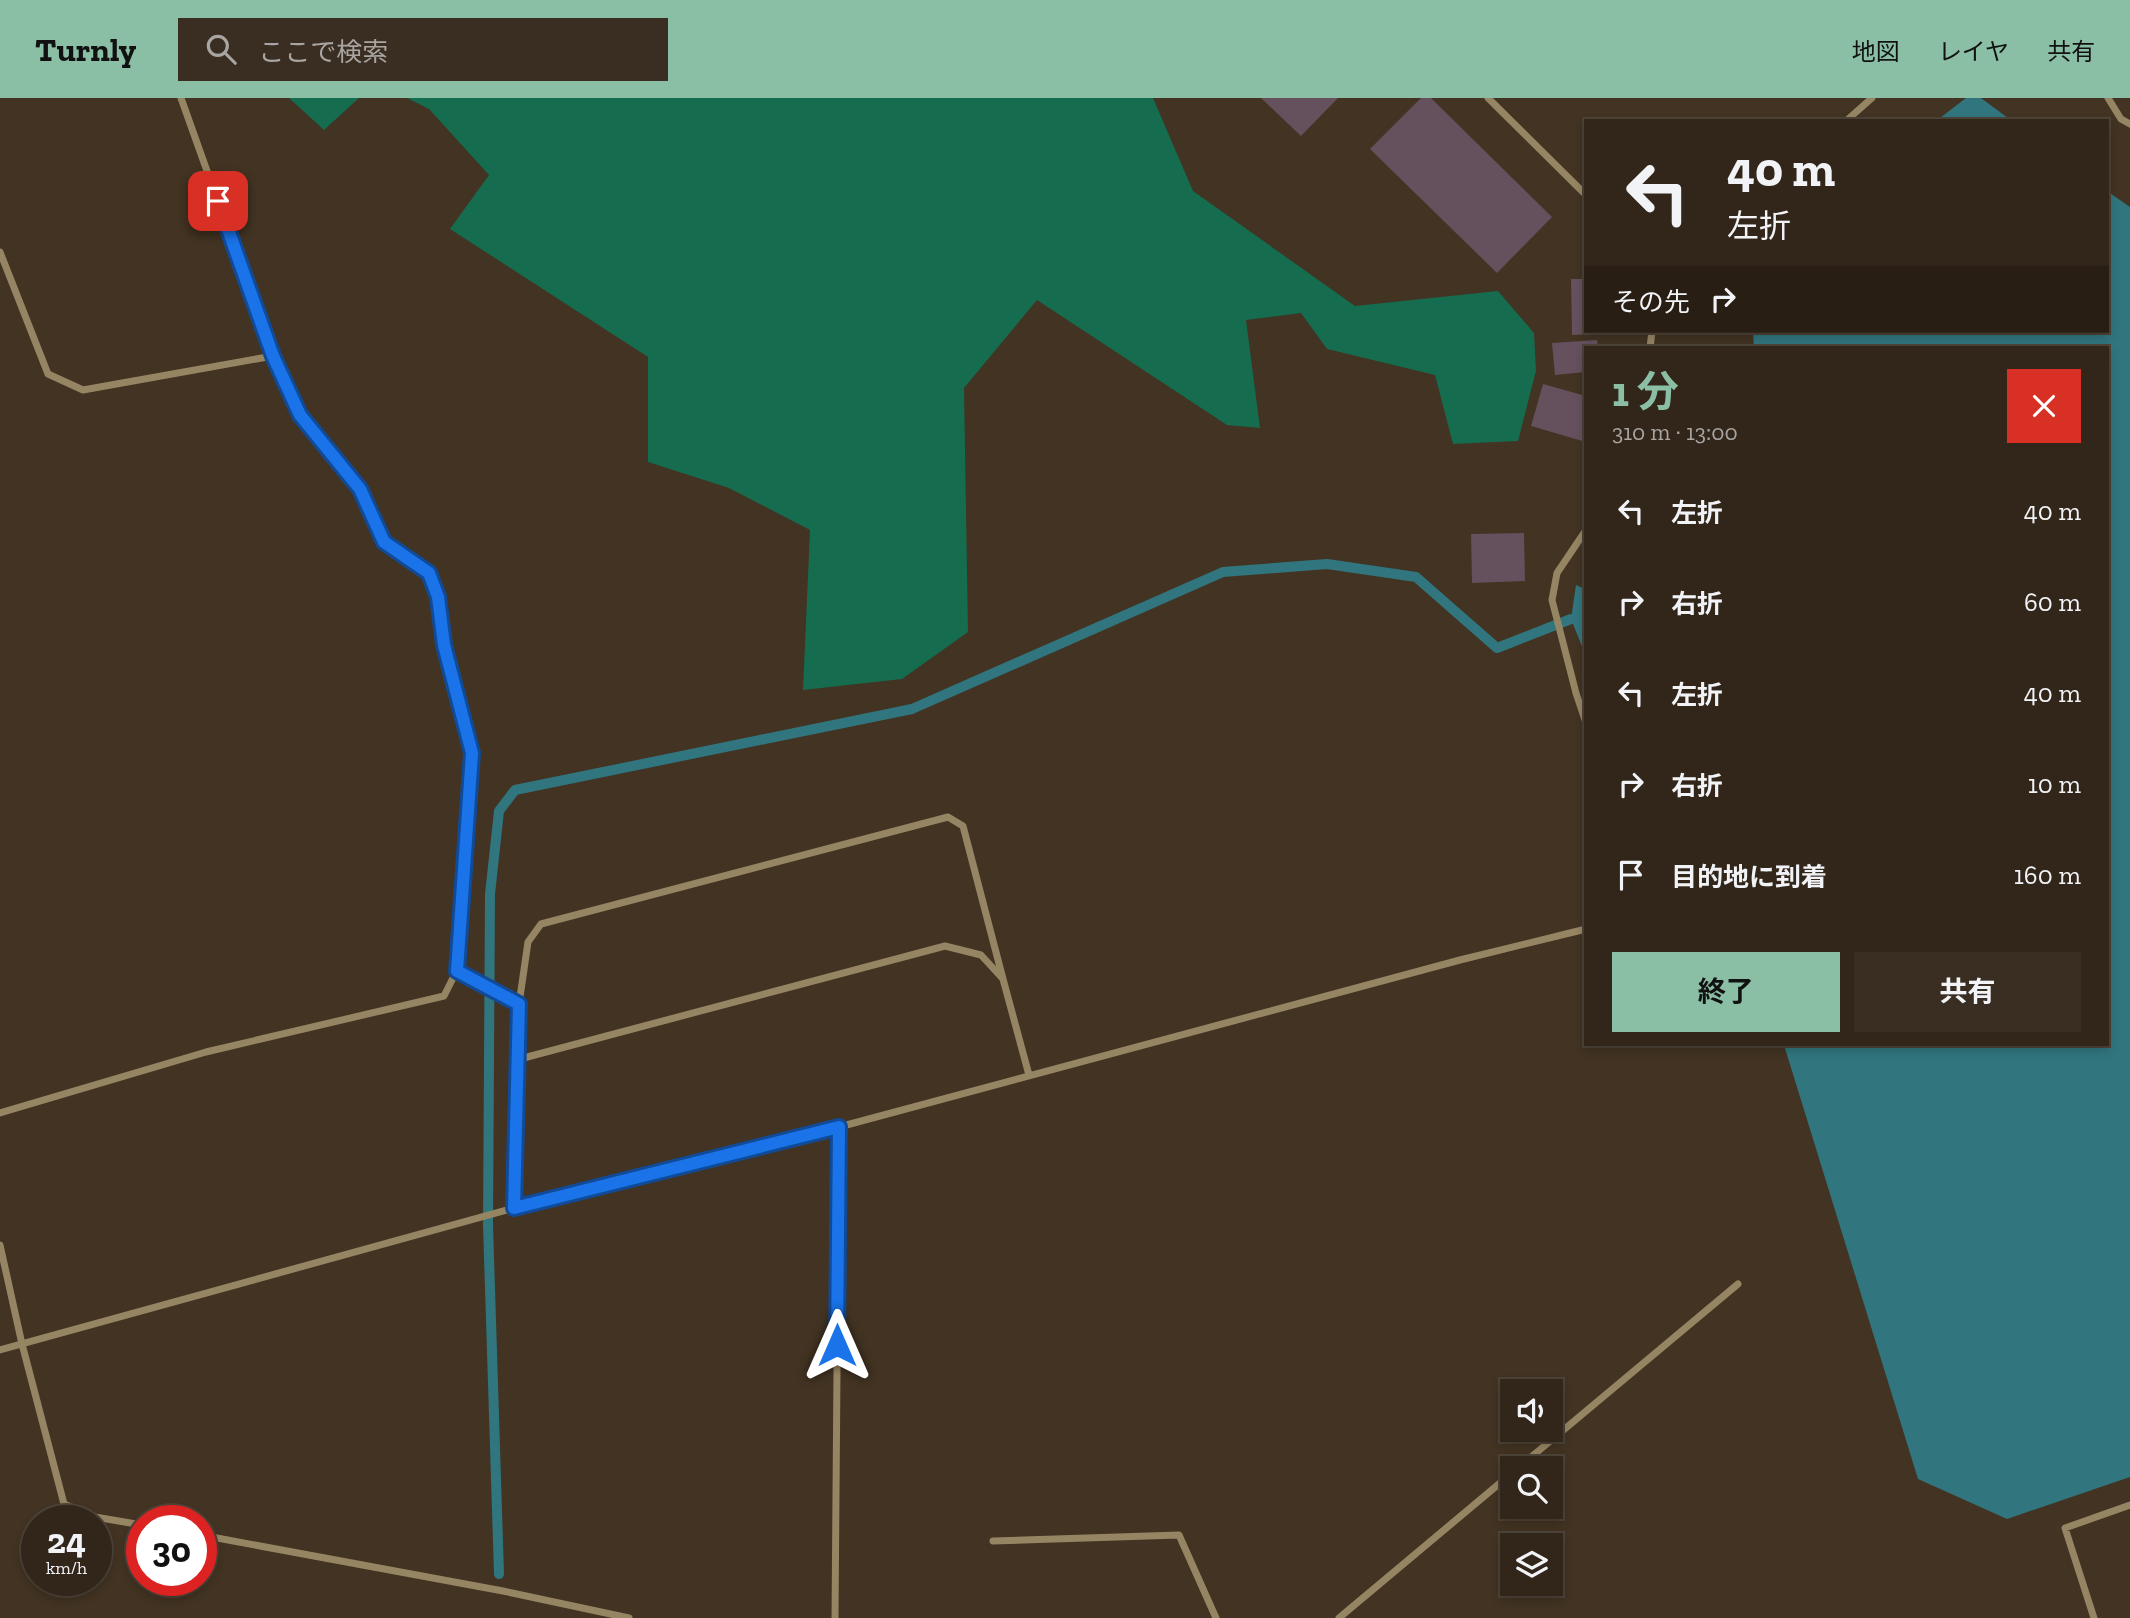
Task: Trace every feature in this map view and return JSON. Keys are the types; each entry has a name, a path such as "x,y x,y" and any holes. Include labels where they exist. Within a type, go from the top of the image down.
{"street":[{"path":"0,1113 206,1052 444,996 457,971 472,753 444,645 438,597 429,573 384,542 360,489 300,415 273,356 181,98"},
{"path":"1488,98 1584,193"},
{"path":"1848,119 1872,98"},
{"path":"2108,98 2121,119 2130,124"},
{"path":"0,252 48,374 83,390 273,356"},
{"path":"1584,533 1557,573 1552,600 1584,717"},
{"path":"514,1208 519,1004 528,942 541,924 948,817 963,826 1028,1075"},
{"path":"0,1350 514,1208 839,1127 1584,930"},
{"path":"516,1060 945,946 981,955 1003,979"},
{"path":"457,971 519,1004"},
{"path":"835,1618 839,1127"},
{"path":"0,1245 22,1344 64,1504 95,1517 126,1522"},
{"path":"1532,1456 1738,1284"},
{"path":"1339,1618 1500,1483"},
{"path":"2094,1618 2065,1528 2130,1506"},
{"path":"993,1541 1179,1535 1216,1618"},
{"path":"217,1538 503,1591 629,1618"}],"green space":[{"path":"289,98 359,98 324,130"},
{"path":"407,98 1153,98 1193,191 1355,306 1498,291 1534,333 1536,371 1518,441 1453,444 1435,375 1327,349 1301,313 1246,320 1260,428 1227,425 1037,300 964,388 968,632 902,679 803,690 810,530 729,488 648,462 648,357 450,229 489,175 429,109"}],"water":[{"path":"1966,98 1981,98 2009,119 1939,119"},
{"path":"2109,192 2130,207 2130,1477 2007,1519 1918,1479 1784,1046 2109,1046 2109,346 1754,346 1753,333 2109,333"},
{"path":"1576,585 1584,589 1584,649 1571,619"}],"building":[{"path":"1261,98 1338,98 1301,136"},
{"path":"1421,98 1431,98 1552,217 1497,273 1370,149"},
{"path":"1571,279 1584,279 1584,333 1620,333 1572,335"},
{"path":"1597,340 1598,346 1584,346 1584,372 1555,375 1552,343"},
{"path":"1543,384 1584,395 1584,441 1531,426"},
{"path":"1524,533 1525,581 1472,583 1471,534"}],"waterway":[{"path":"499,1574 488,1225 490,894 499,811 515,790 912,709 1223,572 1327,564 1416,577 1497,648 1571,619"}],"route":[{"path":"218,201 273,356 300,415 360,489 384,542 429,573 438,597 444,645 472,753 457,971 519,1004 514,1208 839,1127 837,1345"}]}
